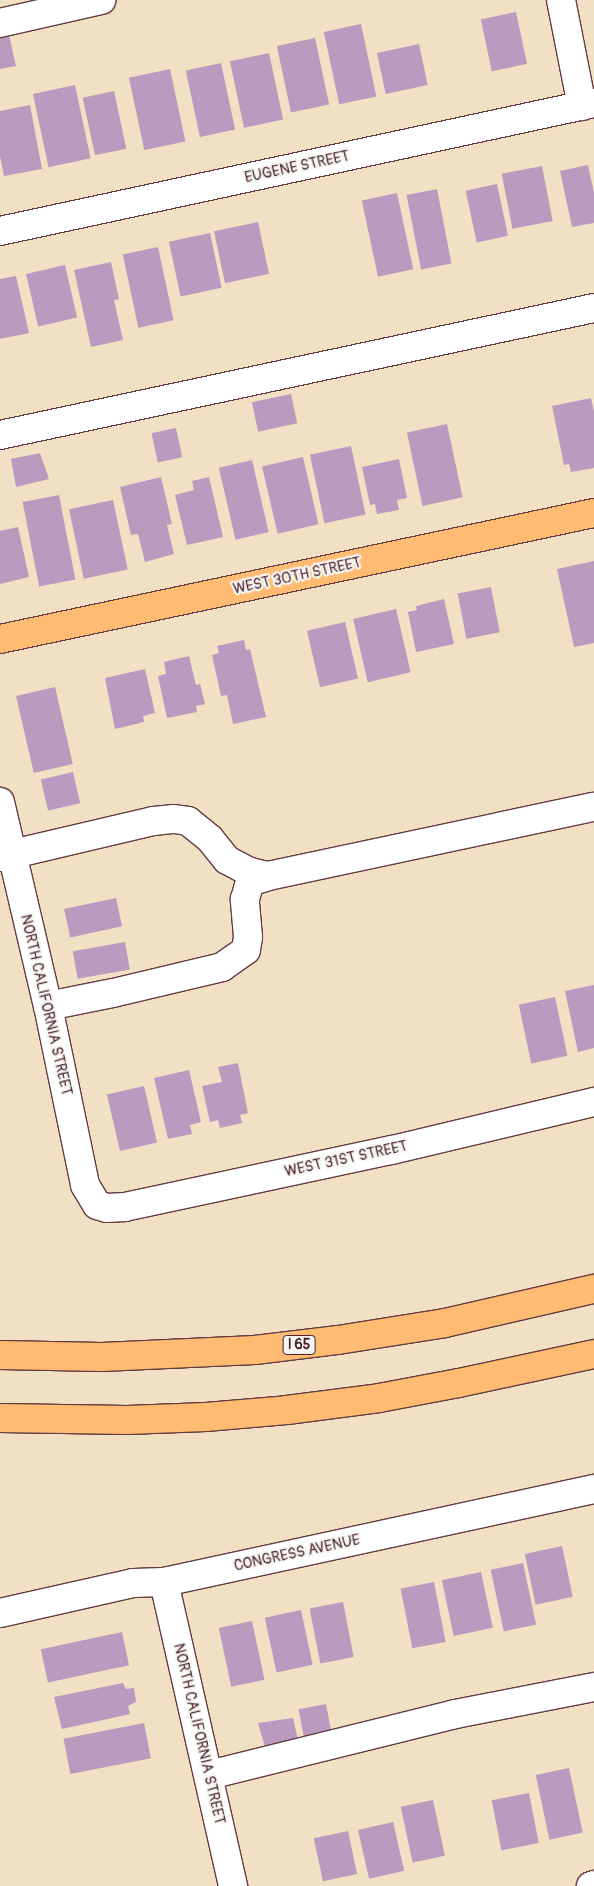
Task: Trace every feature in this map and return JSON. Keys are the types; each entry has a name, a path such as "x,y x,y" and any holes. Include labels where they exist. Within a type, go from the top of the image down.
{"main road":[{"name":"WEST 30TH STREET","path":"0,638 594,513"},
{"name":"I 65","path":"0,1355 112,1357 255,1350 338,1340 444,1323 594,1289"},
{"path":"0,1418 127,1420 206,1417 287,1410 378,1398 594,1354"}],"street":[{"path":"0,23 102,0"},
{"path":"562,0 588,104"},
{"name":"EUGENE STREET","path":"0,231 588,104"},
{"path":"0,435 594,308"},
{"name":"NORTH CALIFORNIA STREET","path":"0,802 6,856 48,1006 85,1185 97,1205"},
{"path":"48,1006 113,993 222,966 246,950 248,937 245,899 250,882 268,876 594,807"},
{"path":"6,856 154,822 181,820 188,821 210,838 227,860 250,872 268,876"},
{"name":"WEST 31ST STREET","path":"97,1205 125,1207 392,1150 594,1102"},
{"name":"CONGRESS AVENUE","path":"0,1613 133,1583 164,1582 594,1489"},
{"name":"NORTH CALIFORNIA STREET","path":"164,1582 233,1886"},
{"path":"208,1775 455,1714 594,1687"}],"building":[{"path":"516,12 527,64 492,71 481,19"},
{"path":"361,24 376,96 339,104 324,32"},
{"path":"9,35 16,66 0,69 0,37"},
{"path":"315,38 329,105 291,113 277,46"},
{"path":"419,44 428,85 386,94 377,53"},
{"path":"269,53 283,120 244,128 230,61"},
{"path":"221,63 235,130 200,137 186,70"},
{"path":"170,69 185,141 144,150 129,78"},
{"path":"75,85 91,158 49,167 33,94"},
{"path":"114,91 126,149 95,155 83,98"},
{"path":"30,105 42,169 4,176 0,156 0,111"},
{"path":"588,165 594,193 594,223 572,227 560,171"},
{"path":"542,166 553,221 512,229 502,174"},
{"path":"497,184 508,236 477,242 466,191"},
{"path":"437,189 452,264 421,270 407,195"},
{"path":"397,193 413,269 378,277 362,200"},
{"path":"258,222 269,274 225,283 214,231"},
{"path":"210,233 222,288 181,297 169,242"},
{"path":"158,247 174,320 138,328 123,254"},
{"path":"111,262 119,299 114,300 123,340 91,347 74,270"},
{"path":"65,265 77,318 38,327 26,274"},
{"path":"16,276 29,333 0,339 0,279"},
{"path":"291,394 297,423 258,432 252,402"},
{"path":"591,398 594,412 594,468 571,472 569,464 564,465 552,406"},
{"path":"447,424 463,497 422,506 407,433"},
{"path":"176,428 182,457 158,463 152,433"},
{"path":"351,446 366,514 324,523 310,455"},
{"path":"40,453 49,479 16,487 11,459"},
{"path":"303,457 319,524 278,534 262,466"},
{"path":"399,459 407,498 397,500 399,510 377,514 375,504 370,505 362,467"},
{"path":"252,460 269,532 236,540 219,468"},
{"path":"161,477 172,524 167,525 174,554 145,562 138,534 131,535 120,487"},
{"path":"209,477 223,537 187,545 175,495 194,490 192,481"},
{"path":"59,495 75,579 39,586 23,502"},
{"path":"113,500 128,569 84,579 69,509"},
{"path":"18,527 29,577 0,584 0,531"},
{"path":"594,561 594,643 574,647 557,569"},
{"path":"491,587 500,632 466,639 458,593"},
{"path":"444,599 454,644 416,652 408,612 417,610 416,606"},
{"path":"396,609 411,672 368,682 353,619"},
{"path":"345,622 358,679 320,687 307,631"},
{"path":"244,640 246,650 250,649 266,717 233,724 227,695 221,696 212,655 219,653 217,646"},
{"path":"189,656 196,685 200,684 205,704 196,706 197,712 167,718 158,676 166,674 164,662"},
{"path":"145,669 155,713 143,716 144,722 115,729 105,678"},
{"path":"55,687 73,764 34,773 16,696"},
{"path":"73,772 80,803 48,811 41,779"},
{"path":"116,898 122,926 70,937 64,909"},
{"path":"125,942 130,970 78,979 73,951"},
{"path":"594,985 594,1048 578,1052 565,991"},
{"path":"555,997 567,1056 531,1063 519,1005"},
{"path":"238,1063 248,1113 240,1115 242,1123 220,1128 218,1120 210,1122 202,1086 222,1082 218,1067"},
{"path":"189,1070 201,1122 190,1125 192,1134 168,1139 154,1078"},
{"path":"144,1086 157,1143 120,1151 107,1095"},
{"path":"562,1546 573,1597 536,1605 525,1554"},
{"path":"523,1563 536,1625 504,1631 491,1570"},
{"path":"481,1572 493,1628 454,1636 442,1580"},
{"path":"434,1582 446,1642 412,1648 401,1588"},
{"path":"343,1602 354,1657 320,1663 310,1608"},
{"path":"301,1610 313,1665 276,1672 265,1618"},
{"path":"252,1621 264,1680 231,1687 219,1628"},
{"path":"122,1632 129,1665 48,1683 41,1649"},
{"path":"123,1683 126,1689 134,1688 136,1702 128,1706 130,1714 62,1729 54,1697"},
{"path":"326,1704 332,1734 304,1740 299,1709"},
{"path":"293,1718 298,1740 265,1747 258,1723"},
{"path":"144,1723 151,1758 70,1774 64,1739"},
{"path":"569,1768 583,1833 549,1840 536,1775"},
{"path":"529,1793 539,1843 501,1850 492,1800"},
{"path":"433,1800 445,1856 413,1863 401,1807"},
{"path":"393,1822 404,1871 369,1879 358,1830"},
{"path":"348,1831 357,1874 323,1881 314,1838"}]}
